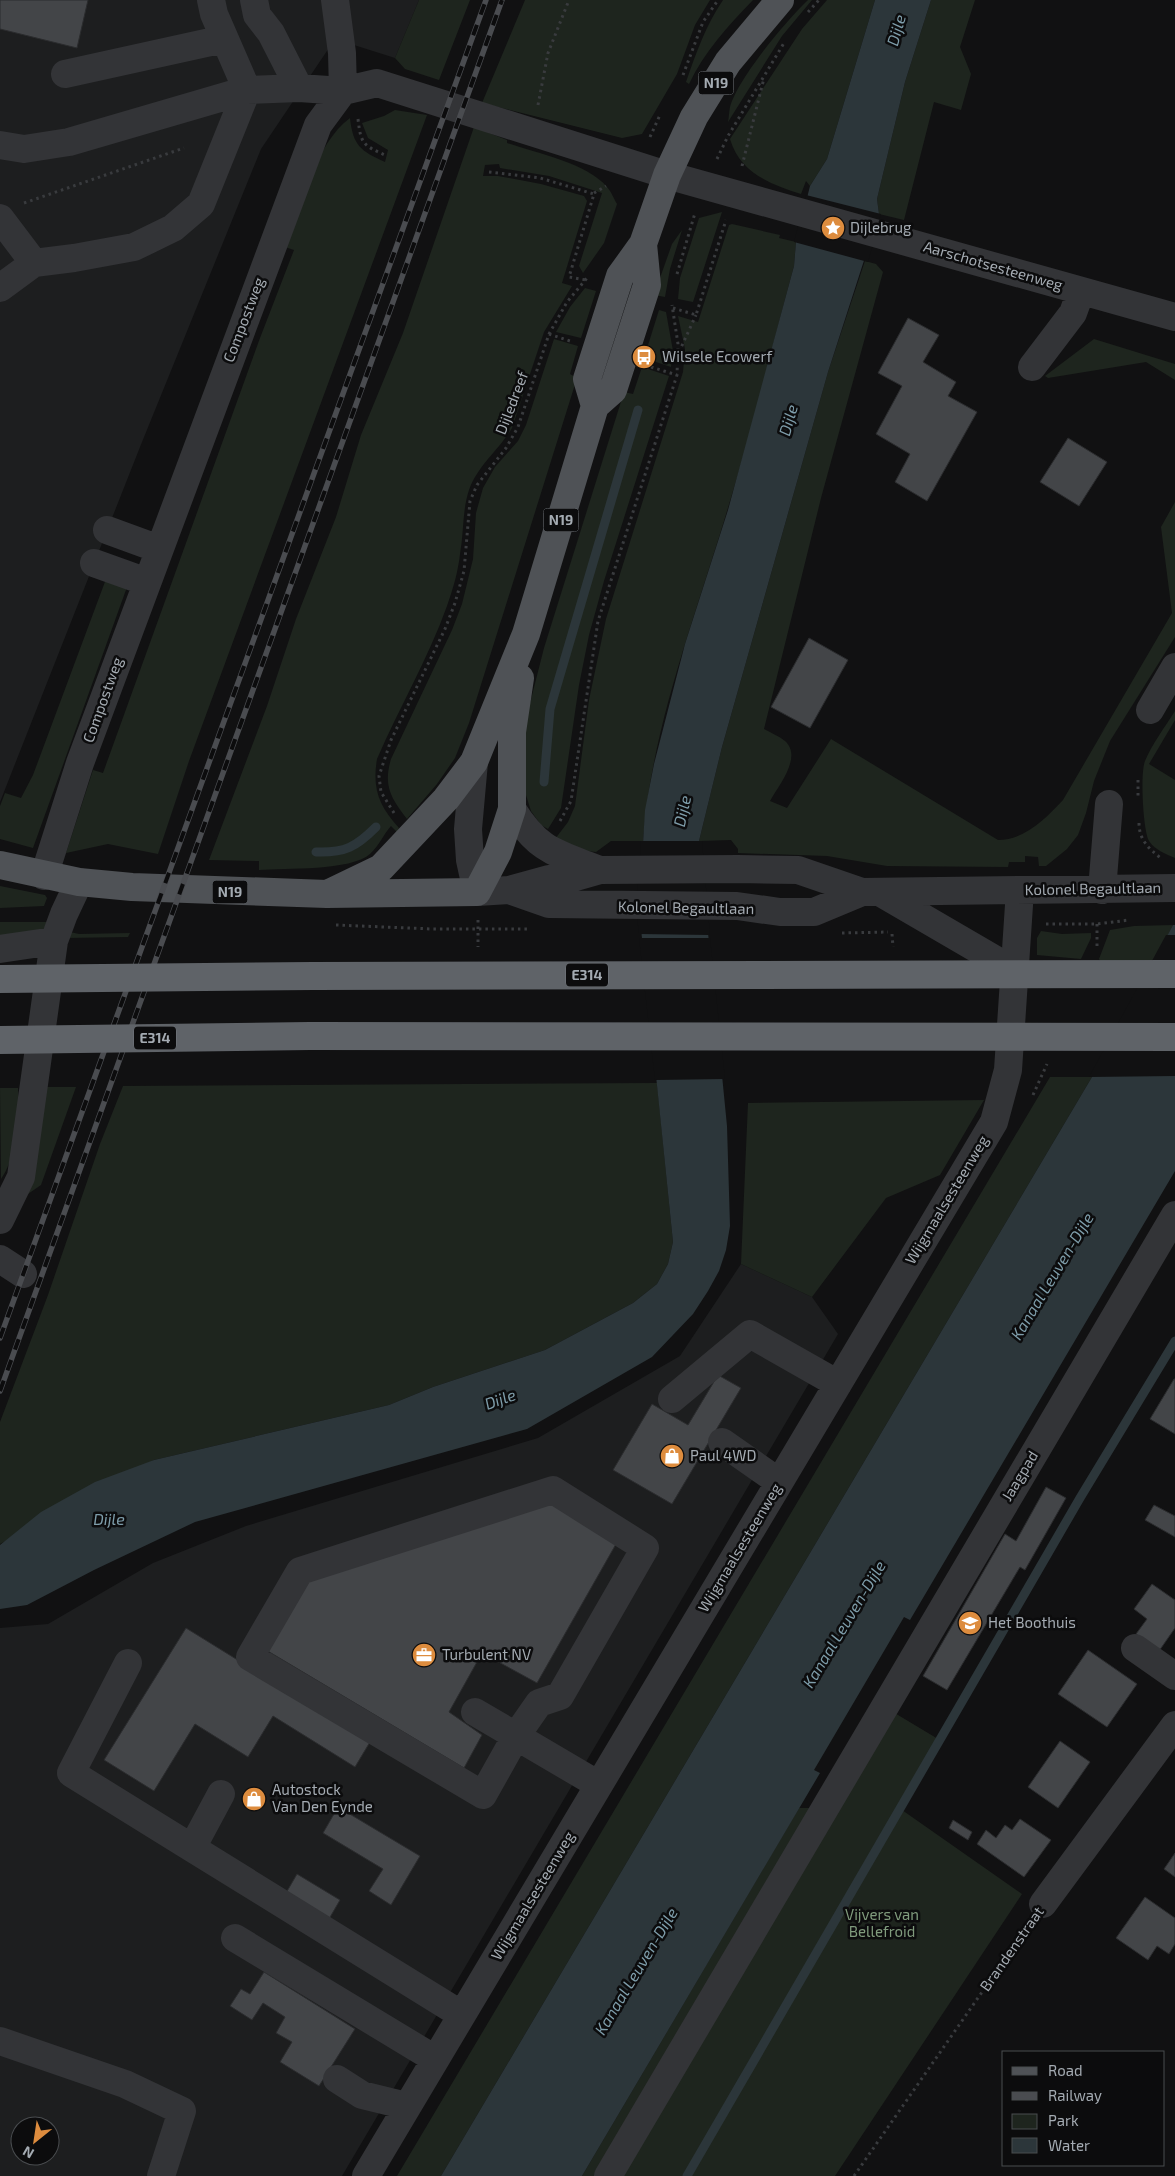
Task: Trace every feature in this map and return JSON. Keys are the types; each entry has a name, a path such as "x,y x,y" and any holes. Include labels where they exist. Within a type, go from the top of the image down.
{"highway":[{"name":"E314","path":"0,980 313,976 1175,974"},
{"name":"E314","path":"0,1040 310,1036 1175,1037"}],"main road":[{"name":"N19","path":"327,894 381,868 446,799 474,762 526,634 595,406 587,379 620,276 643,244 666,175 694,117 728,62 780,0"},
{"name":"N19","path":"0,865 79,882 132,887 327,894 477,892 498,852 512,809 512,732 526,634"}],"street":[{"path":"0,288 34,263 74,258 134,246 173,228 201,204 247,90 214,14 211,0"},
{"path":"254,0 257,15 272,32 299,88"},
{"path":"335,0 342,53 343,90"},
{"path":"65,74 224,39"},
{"path":"0,145 24,149 69,142 247,90 299,88 343,90 377,83 666,175"},
{"name":"Compostweg","path":"44,876 74,778 318,125 343,90"},
{"name":"Aarschotsesteenweg","path":"666,175 1175,317"},
{"path":"0,218 34,263"},
{"path":"1032,367 1073,313 1081,291"},
{"path":"107,530 159,549"},
{"path":"94,563 147,582"},
{"path":"1150,710 1175,667"},
{"name":"N19","path":"474,762 468,829 470,860 477,892"},
{"path":"1102,890 1108,804"},
{"path":"512,809 521,824 541,846 562,857 600,870"},
{"name":"Kolonel Begaultlaan","path":"477,892 508,890 549,879 572,878 600,870 798,870 871,892 1102,890 1171,880"},
{"path":"0,1218 22,1177 54,941 79,882"},
{"name":"Kolonel Begaultlaan","path":"508,890 549,904 737,906 780,912 814,912 871,892"},
{"name":"Wijgmaalsesteenweg","path":"366,2176 994,1122 1008,1070 1020,890"},
{"path":"871,892 996,960 1015,982"},
{"path":"0,949 54,941"},
{"name":"Jaagpad","path":"608,2176 1175,1215"},
{"path":"0,1259 23,1274"},
{"path":"672,1398 750,1334 838,1384"},
{"path":"722,1442 779,1482"},
{"path":"554,1490 645,1548 560,1696 539,1703 516,1736 483,1795 250,1657 300,1571 554,1490"},
{"path":"1135,1648 1175,1676"},
{"path":"128,1663 71,1773 462,2016"},
{"path":"475,1712 599,1785"},
{"name":"Brandenstraat","path":"1044,1904 1175,1725"},
{"path":"192,1848 221,1794"},
{"path":"235,1938 435,2059"},
{"path":"0,2040 125,2084 182,2111 161,2176"},
{"path":"337,2079 362,2095 407,2106"}],"path":[{"path":"534,133 548,53 569,0"},
{"path":"680,80 703,22 718,0"},
{"path":"807,14 819,0"},
{"path":"676,278 687,234 705,186 728,136 785,42"},
{"path":"678,355 696,315 734,194 765,73"},
{"path":"357,114 361,140 369,148 386,156"},
{"path":"638,166 661,114"},
{"path":"23,204 184,148"},
{"path":"489,172 540,178 594,194 569,277 594,283"},
{"name":"Dijledreef","path":"397,816 381,792 379,776 391,740 445,629 455,602 464,571 470,501 477,484 506,448 518,427 549,334 566,302 591,274"},
{"path":"556,827 571,802 598,621 677,375 678,344 672,302"},
{"path":"665,306 696,315"},
{"path":"646,365 677,375"},
{"path":"1138,780 1138,798"},
{"path":"1139,816 1139,834 1150,850 1163,860 1171,880"},
{"path":"477,892 478,949"},
{"path":"1067,924 1097,924"},
{"path":"432,929 536,929"},
{"path":"832,933 898,932"},
{"name":"Brandenstraat","path":"854,2176 1044,1904"}],"shaded area":[{"path":"0,0 419,0 395,58 335,39 261,149 140,447 0,802"},
{"path":"741,1264 812,1297 838,1334 342,2176 0,2176 0,1628 48,1624 153,1563 246,1526 538,1438 680,1356"}],"green space":[{"path":"419,0 470,0 439,80 405,69 395,58"},
{"path":"525,0 710,0 695,25 677,74 642,134 622,138 482,103"},
{"path":"723,0 753,0 709,50 689,84 686,82 706,29"},
{"path":"808,0 812,0 782,36 728,122 730,107 742,81 776,35"},
{"path":"827,0 875,0 827,159 810,186 806,181 801,194 778,186 758,176 741,161 730,139 802,29"},
{"path":"931,0 975,0 960,47 971,74 961,110 934,102 904,220 879,214 877,199 905,82"},
{"path":"395,110 427,115 189,761 158,854 108,844 66,853 93,770 103,773 260,338 294,250 285,247 310,177 327,144 338,129 350,118 356,141 364,151 385,162 388,150 368,138 362,123 384,116"},
{"path":"474,127 507,140 507,143 587,171 607,187 617,204 604,243 583,273 579,266 602,193 549,176 500,168 499,164 485,165 483,176 498,176 541,184 584,196 587,201 562,283 572,286 544,332 512,428 483,465 469,490 465,506 458,567 449,600 431,645 377,759 376,788 386,812 399,828 397,832 391,826 370,854 361,859 333,866 259,870 259,861 209,860 267,706 296,619 336,517 361,435 403,333"},
{"path":"722,212 693,302 678,299 680,278 699,218"},
{"path":"732,224 780,235 779,238 796,242 794,266 736,481 676,674 655,757 643,841 611,841 596,852 586,851 555,839 568,822 575,806 589,700 606,619 683,372 685,349 678,316 698,322 729,225"},
{"path":"682,230 670,269 665,297 654,295 672,244"},
{"path":"865,261 876,264 883,272 821,498 764,729 785,741 790,748 791,755 783,780 770,801 787,808 831,739 998,840 1017,836 1034,827 1063,800 1172,613 1161,527 1175,502 1175,637 1110,741 1094,781 1078,835 1067,849 1046,866 1039,866 1038,857 1025,856 1025,862 1009,862 1008,867 887,866 827,856 738,853 738,849 731,840 699,841 722,747 828,372"},
{"path":"585,288 596,291 581,338 556,332 570,307"},
{"path":"659,310 666,312 673,351 671,367 644,358"},
{"path":"554,339 578,346 570,374 577,378 469,723 455,758 437,784 407,819 393,798 388,784 391,759 452,630 462,604 473,559 476,513 483,488 495,467 518,441 526,425"},
{"path":"1094,339 1175,364 1175,380 1146,362 1048,378 1045,376"},
{"path":"642,367 669,376 604,581 589,635 579,685 561,808 548,829 541,825 531,811 525,792 526,719 544,648 624,392 633,394"},
{"path":"106,579 127,587 33,848 0,839 0,806 5,793 21,798 33,775"},
{"path":"1175,711 1175,720 1149,764 1175,780 1175,858 1157,849 1149,841 1145,826 1142,789 1145,761"},
{"path":"0,886 45,895 47,898 44,906 0,908"},
{"path":"0,922 48,922 43,930 0,938"},
{"path":"1173,925 1154,963 1101,962 1099,959 1110,930 1134,926"},
{"path":"1041,931 1062,934 1091,933 1091,938 1081,959 1037,955 1037,938"},
{"path":"70,932 79,934 130,933 128,937 65,938"},
{"path":"1050,1077 1092,1077 441,2176 397,2176"},
{"path":"657,1083 673,1242 668,1264 657,1284 633,1303 545,1350 433,1387 389,1405 154,1460 0,1544 0,1422 48,1295 100,1144 123,1086"},
{"path":"47,1087 76,1087 41,1185 25,1196"},
{"path":"0,1088 18,1088 14,1147 11,1159 1,1179"},
{"path":"984,1100 940,1175 886,1198 812,1297 741,1264 748,1103"},
{"name":"Vijvers van Bellefroid","path":"893,1712 943,1742 902,1810 1022,1894 835,2176 582,2176 799,1808 833,1808"}],"water":[{"name":"Dijle","path":"875,0 931,0 905,82 877,199 879,214 828,372 722,747 699,841 727,1126 730,1226 726,1250 719,1271 693,1314 652,1357 527,1429 195,1522 94,1570 27,1605 0,1609 0,1545 41,1512 95,1482 154,1460 389,1405 433,1387 545,1350 633,1303 657,1284 668,1264 673,1242 639,909 645,810 654,764 685,644 728,510 794,266 796,242 810,186 827,159"},
{"name":"Kanaal Leuven-Dijle","path":"1173,925 1175,925 1175,1171 910,1620 904,1617 814,1770 820,1773 582,2176 441,2176 1092,1077"}],"pier":[{"name":"Dijlebrug","path":"806,195 881,214 868,262 794,242"},
{"path":"641,841 702,841 710,935 639,934 636,909"},
{"path":"1166,935 1175,935 1175,1076 1089,1077"},
{"path":"639,938 710,938 725,1079 655,1080"}],"building":[{"path":"0,0 88,0 77,48 0,29"},
{"path":"908,318 939,335 923,362 956,382 948,396 977,412 927,501 895,482 910,454 876,434 902,386 878,373"},
{"path":"1068,438 1107,462 1079,506 1040,482"},
{"path":"809,638 848,660 810,728 771,707"},
{"path":"718,1375 741,1388 672,1504 613,1470 652,1404 688,1425"},
{"path":"1175,1379 1175,1434 1150,1419"},
{"name":"Het Boothuis","path":"1046,1487 1066,1498 1025,1570 1020,1567 947,1690 923,1676 1005,1534 1016,1541"},
{"path":"555,1497 620,1537 537,1683 482,1653 449,1712 482,1735 464,1768 266,1650 307,1577"},
{"path":"1154,1505 1175,1516 1175,1537 1145,1520"},
{"path":"1152,1584 1175,1600 1175,1628 1159,1651 1136,1634 1147,1619 1134,1609"},
{"path":"186,1628 370,1742 355,1767 273,1716 248,1757 195,1724 154,1791 104,1760"},
{"path":"1088,1650 1137,1684 1107,1727 1058,1694"},
{"path":"1060,1741 1090,1762 1058,1808 1028,1787"},
{"path":"338,1807 420,1856 391,1905 369,1891 383,1869 323,1833"},
{"path":"1020,1819 1051,1840 1024,1877 977,1844 986,1830 996,1838 1005,1825 1012,1830"},
{"path":"953,1820 972,1832 968,1840 949,1828"},
{"path":"1175,1853 1175,1877 1164,1869"},
{"path":"297,1874 340,1900 329,1919 286,1893"},
{"path":"1145,1897 1175,1918 1175,1944 1169,1954 1157,1946 1148,1960 1116,1938"},
{"path":"264,1972 355,2029 319,2086 280,2062 292,2042 276,2033 285,2017 263,2003 252,2020 230,2006 241,1989 250,1994"}],"waterway":[{"path":"544,782 550,709 638,410"},
{"path":"316,852 342,850 356,844 376,827"},
{"path":"687,2176 1080,1498 1175,1341"}],"railway":[{"path":"0,1338 486,0"},
{"path":"0,1391 502,0"}],"place":[{"name":"Dijlebrug","path":"833,228"},
{"name":"Wilsele Ecowerf","path":"644,357"},
{"name":"Paul 4WD","path":"672,1456"},
{"name":"Het Boothuis","path":"970,1623"},
{"name":"Turbulent NV","path":"424,1655"},
{"name":"Autostock Van Den Eynde","path":"254,1799"}]}
